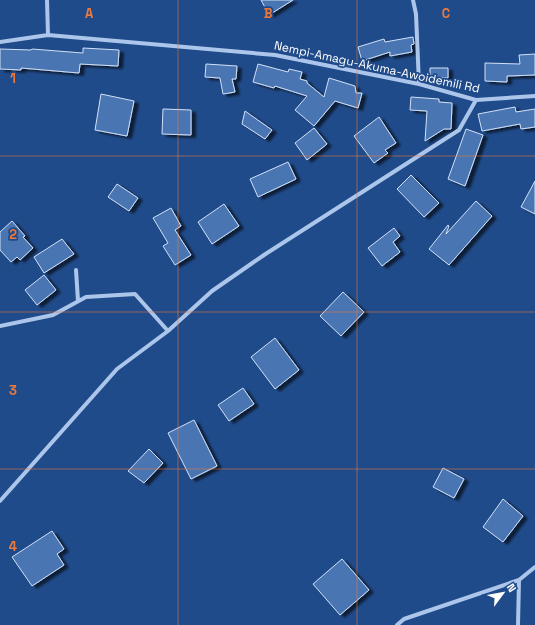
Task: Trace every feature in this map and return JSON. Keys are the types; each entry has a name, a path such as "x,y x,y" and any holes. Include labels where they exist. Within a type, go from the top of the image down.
{"street":[{"path":"47,0 48,35"},
{"path":"412,0 416,14 419,84"},
{"name":"Nempi-Amagu-Akuma-Awoidemili Rd","path":"0,42 48,35 275,55 419,84 476,100 535,96"},
{"path":"0,502 117,369 168,331 212,291 251,264 459,130 476,100"},
{"path":"76,270 78,301"},
{"path":"0,326 53,315 86,297 135,294 168,331"},
{"path":"397,625 404,619 520,580 535,567"},
{"path":"518,625 520,580"}],"building":[{"path":"261,0 293,0 269,15"},
{"path":"413,37 414,44 411,45 412,52 390,56 390,52 362,61 358,47 384,39 385,42"},
{"path":"83,48 119,50 118,66 80,64 79,73 21,68 21,70 0,69 0,49 32,49 83,53"},
{"path":"535,54 535,75 507,76 507,82 485,81 485,63 520,64 519,55"},
{"path":"206,64 237,66 236,79 232,79 235,92 223,94 220,78 205,77"},
{"path":"258,64 288,72 289,69 302,72 300,79 307,81 307,83 324,97 329,78 355,86 356,93 362,93 358,108 335,101 314,126 295,110 307,96 275,86 274,88 253,82"},
{"path":"430,68 448,68 448,78 430,78"},
{"path":"101,94 134,101 127,136 95,130"},
{"path":"411,97 439,99 439,102 452,103 451,129 444,129 425,141 427,111 410,110"},
{"path":"515,107 516,112 535,109 535,127 521,129 520,124 482,131 478,114"},
{"path":"163,109 191,110 191,135 162,134"},
{"path":"245,111 272,130 265,139 242,124"},
{"path":"379,117 396,143 385,150 388,153 374,163 354,136"},
{"path":"314,128 327,144 307,160 295,143"},
{"path":"466,129 483,135 465,186 448,179"},
{"path":"288,162 296,179 258,197 250,179"},
{"path":"411,175 439,203 424,217 397,189"},
{"path":"535,181 535,214 521,207"},
{"path":"117,184 138,198 129,211 108,197"},
{"path":"476,201 492,216 449,265 429,249 448,225 446,234"},
{"path":"224,204 239,226 212,244 198,222"},
{"path":"171,208 181,226 175,230 191,255 175,265 163,246 168,243 153,218"},
{"path":"12,221 33,248 20,260 17,257 11,262 0,250 0,232"},
{"path":"394,228 400,236 393,242 400,252 382,266 368,248"},
{"path":"62,239 74,254 44,273 34,257"},
{"path":"44,275 56,290 37,305 25,290"},
{"path":"343,292 364,312 341,336 320,316"},
{"path":"275,338 299,370 275,389 251,357"},
{"path":"243,388 254,404 229,421 218,405"},
{"path":"194,420 217,466 191,479 168,433"},
{"path":"149,449 163,463 144,483 128,471"},
{"path":"443,468 464,479 454,498 433,487"},
{"path":"503,499 523,516 503,542 483,527"},
{"path":"52,531 64,549 57,554 64,565 32,586 12,557"},
{"path":"342,559 369,590 340,615 313,584"}]}
